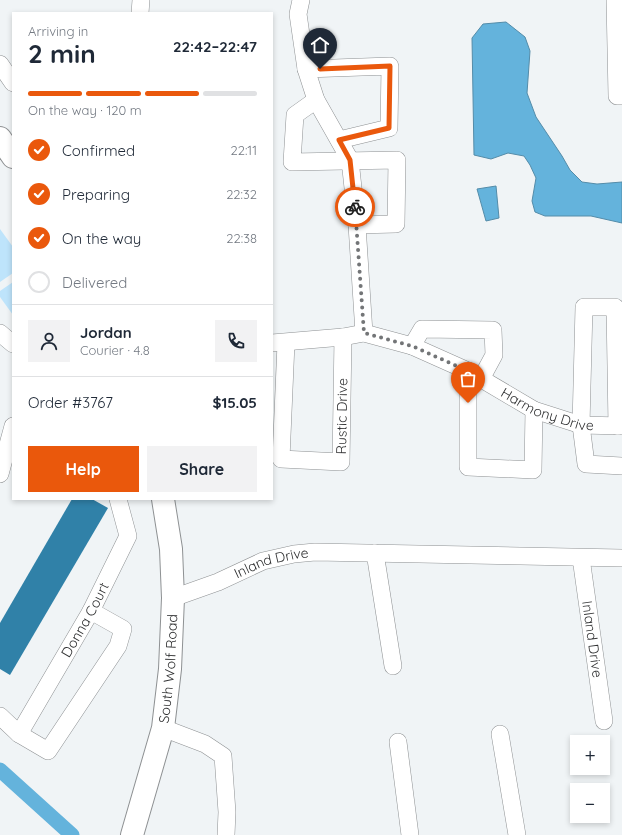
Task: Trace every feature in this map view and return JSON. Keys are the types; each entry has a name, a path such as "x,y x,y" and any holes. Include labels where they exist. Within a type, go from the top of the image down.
{"main road":[{"path":"0,138 12,156"},
{"name":"South Wolf Road","path":"132,835 163,728 170,669 173,598 171,549 163,500"}],"street":[{"path":"140,0 140,12"},
{"path":"301,0 298,14 306,69 316,100 350,160 357,224 364,333"},
{"path":"615,0 617,96 622,96"},
{"path":"618,0 622,4"},
{"path":"0,64 12,82"},
{"path":"306,69 390,66 389,128 339,140"},
{"path":"316,100 295,115 292,162 397,160 396,224 357,224"},
{"path":"619,426 615,307 584,307 581,425 586,464 622,466"},
{"path":"412,346 422,329 493,330 494,355 474,375 468,467 533,470 534,410"},
{"name":"Harmony Drive","path":"279,343 343,337 364,333 412,346 474,375 534,410 581,425 619,426"},
{"path":"0,334 12,343"},
{"name":"Rustic Drive","path":"279,343 281,459 341,462 343,337"},
{"path":"0,474 12,430"},
{"path":"0,480 12,476"},
{"name":"Donna Court","path":"19,734 91,611 128,536 118,500"},
{"name":"Inland Drive","path":"173,598 218,582 263,561 294,554 315,552 622,558"},
{"path":"375,553 392,666"},
{"name":"Inland Drive","path":"581,558 604,721"},
{"path":"0,716 19,734 48,751 118,646 123,629 91,611"},
{"path":"163,728 205,744 223,756 227,812 226,835"},
{"path":"500,734 517,835"},
{"path":"398,742 410,835"}],"shaded area":[{"path":"0,229 12,246 12,274 0,282"},
{"path":"12,283 12,314 0,297 0,291"}],"water":[{"path":"506,22 525,37 530,51 527,93 536,117 570,170 582,182 597,184 622,182 622,223 591,216 545,216 535,212 532,201 536,178 524,156 508,153 491,159 474,155 472,38 483,24"},
{"path":"496,186 499,218 486,221 477,189"}],"building":[{"path":"71,500 94,500 108,508 10,675 0,669 0,623"}],"waterway":[{"path":"0,770 72,835"}],"way so far":[{"path":"355,207 364,333 412,346 468,371 468,403"}],"route":[{"path":"320,69 390,66 389,128 339,140 350,160 355,207"}]}
